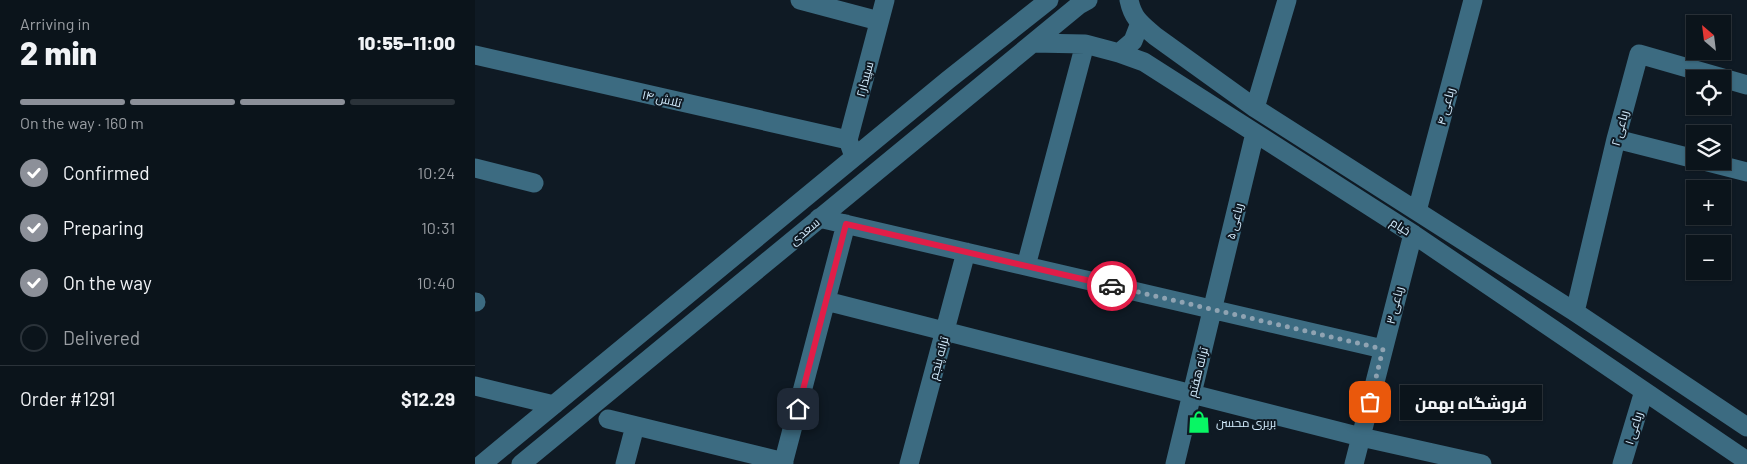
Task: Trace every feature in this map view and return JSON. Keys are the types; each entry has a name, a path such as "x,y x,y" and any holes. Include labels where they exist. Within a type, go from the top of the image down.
{"street":[{"path":"800,0 879,20"},
{"name":"سپیدار۲","path":"851,148 885,0"},
{"name":"سعدی","path":"482,464 554,405 851,148 948,80 1049,0"},
{"name":"سعدی","path":"521,464 1079,4 1088,0"},
{"name":"خیام","path":"1129,0 1132,13 1140,23 1255,108 1575,312 1747,427"},
{"path":"1255,108 1287,0"},
{"name":"رباعی ۴","path":"1417,211 1473,0"},
{"path":"1119,53 1133,41 1140,23"},
{"name":"خیام","path":"1033,43 1085,44 1119,53 1147,65 1413,234 1747,461"},
{"path":"1147,65 1147,58 1151,51 1165,43"},
{"path":"1026,266 1085,44"},
{"name":"رباعی ۲","path":"1575,312 1616,139 1639,54 1747,85"},
{"name":"تلاش ۱۴","path":"475,55 851,148"},
{"name":"رباعی ۵","path":"1213,309 1255,133"},
{"path":"1616,139 1686,157"},
{"path":"475,168 534,183"},
{"path":"1731,168 1747,172"},
{"path":"819,218 1383,349"},
{"path":"608,419 783,463 846,224"},
{"name":"رباعی ۳","path":"1354,464 1413,234"},
{"name":"ترانه پنجم","path":"909,464 966,252"},
{"path":"826,301 1361,437 1482,464"},
{"name":"ترانه هفتم","path":"1175,464 1213,309"},
{"path":"475,386 554,405"},
{"name":"رباعی ۱","path":"1622,464 1644,391"},
{"path":"1689,422 1702,397"},
{"path":"625,464 635,426"}],"way so far":[{"path":"1112,286 1383,349 1370,402"}],"place":[{"name":"فروشگاه بهمن","path":"1370,402"},
{"name":"بربری محسن","path":"1199,422"}],"route":[{"path":"798,409 846,224 1112,286"}]}
